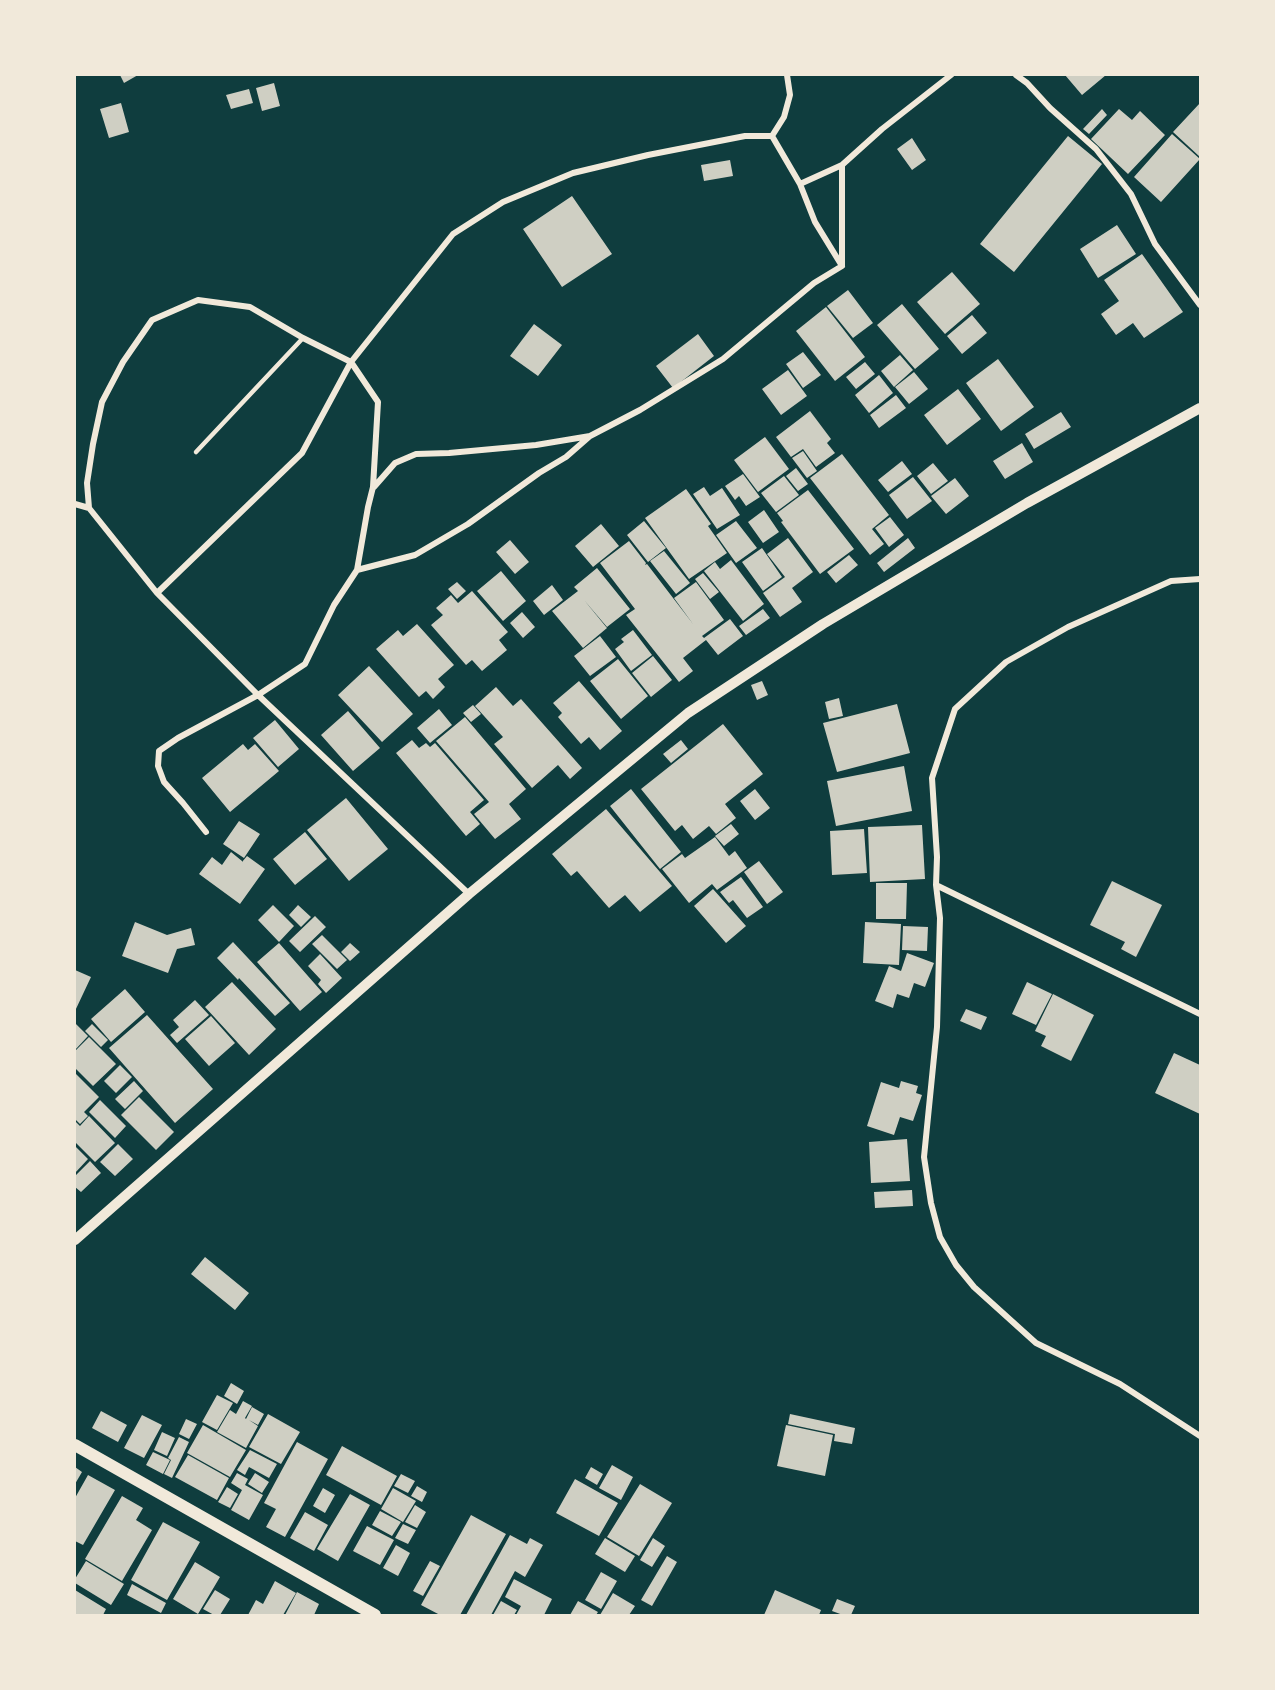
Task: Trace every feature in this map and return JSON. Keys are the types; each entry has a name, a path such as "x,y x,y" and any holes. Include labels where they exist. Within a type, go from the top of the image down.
{"main road":[{"path":"75,1445 375,1615"}],"street":[{"path":"772,136 784,117 790,95 787,75"},
{"path":"800,184 842,165 882,129 951,75"},
{"path":"1016,75 1096,149 1131,194 1155,244 1200,305"},
{"path":"157,593 302,453 351,362 453,234 502,202 573,174 648,155 745,136 772,136"},
{"path":"772,136 800,184 815,222 842,266"},
{"path":"842,165 842,266"},
{"path":"357,570 415,555 468,524 566,457 590,436 640,410 723,359 814,283 842,266"},
{"path":"206,832 164,782 158,766 159,751 178,738 258,694 306,664 334,604 357,570 373,487 378,402 351,362 303,338 250,307 198,300 152,320 123,362 102,402 87,483 89,507 157,593 258,694 469,894"},
{"path":"75,1240 469,894 697,707 823,624 1027,503 1200,408"},
{"path":"373,487 395,463 416,454 536,445 590,436"},
{"path":"75,504 89,507"},
{"path":"1200,579 1171,581 1068,627 1006,662 956,709 932,778 937,857 936,885 940,918 937,1027 924,1157 931,1203 940,1237 956,1265 974,1287 1036,1343 1120,1384 1200,1436"},
{"path":"936,885 1200,1014"}],"lane":[{"path":"196,452 303,338"}],"building":[{"path":"120,75 138,75 124,83"},
{"path":"1065,75 1106,75 1082,95"},
{"path":"274,83 280,106 262,111 256,88"},
{"path":"249,89 253,103 231,109 226,95"},
{"path":"121,103 129,132 109,138 100,109"},
{"path":"1200,103 1200,157 1173,132"},
{"path":"1102,109 1107,115 1089,134 1083,129"},
{"path":"1119,109 1132,120 1140,111 1165,135 1128,174 1091,139"},
{"path":"1172,134 1200,159 1161,202 1134,177"},
{"path":"1068,136 1102,164 1014,272 980,244"},
{"path":"912,138 926,160 912,170 897,149"},
{"path":"730,160 733,176 704,181 701,165"},
{"path":"572,196 612,254 562,287 523,229"},
{"path":"1117,225 1136,254 1098,278 1080,249"},
{"path":"1142,254 1183,312 1144,338 1133,323 1116,335 1101,314 1119,301 1104,280"},
{"path":"952,272 980,304 945,334 917,302"},
{"path":"848,290 873,323 853,338 827,306"},
{"path":"902,304 939,349 915,369 877,325"},
{"path":"826,307 865,357 835,381 796,331"},
{"path":"972,315 987,333 962,354 947,336"},
{"path":"534,324 562,345 538,376 510,356"},
{"path":"698,334 714,356 673,388 656,366"},
{"path":"803,352 821,375 803,388 786,364"},
{"path":"900,355 913,370 894,387 881,371"},
{"path":"998,359 1034,407 1001,431 966,383"},
{"path":"865,362 875,374 856,389 846,377"},
{"path":"788,370 807,396 781,415 762,389"},
{"path":"914,372 928,389 909,404 895,387"},
{"path":"879,375 893,393 869,413 855,395"},
{"path":"958,389 981,419 947,445 924,415"},
{"path":"896,395 906,408 879,428 870,415"},
{"path":"810,411 831,439 827,443 835,453 816,467 803,449 791,457 776,437"},
{"path":"1061,412 1071,427 1034,449 1025,434"},
{"path":"765,437 789,469 758,492 734,460"},
{"path":"1022,443 1033,462 1005,479 993,461"},
{"path":"803,451 817,471 807,478 792,458"},
{"path":"842,454 889,515 872,529 884,544 870,555 810,478"},
{"path":"902,461 912,474 888,492 878,480"},
{"path":"933,463 948,481 931,494 917,476"},
{"path":"796,468 808,484 798,491 786,476"},
{"path":"743,474 760,497 746,506 739,496 735,500 725,486"},
{"path":"784,476 799,495 776,512 761,493"},
{"path":"913,477 932,501 907,519 889,495"},
{"path":"955,478 969,496 946,514 931,496"},
{"path":"704,487 710,496 722,488 740,515 717,529 693,494"},
{"path":"686,489 711,524 708,526 727,553 689,579 645,518"},
{"path":"808,490 854,549 820,574 781,522 783,521 777,513"},
{"path":"764,510 779,532 763,543 748,522"},
{"path":"890,517 904,535 889,547 875,528"},
{"path":"644,521 666,548 648,562 627,535"},
{"path":"736,521 757,548 736,563 716,535"},
{"path":"601,524 619,546 593,567 575,546"},
{"path":"788,538 813,572 792,588 802,602 780,617 763,593 785,577 767,554"},
{"path":"908,538 915,548 884,572 877,563"},
{"path":"510,540 529,562 515,574 496,552"},
{"path":"629,541 646,563 645,565 647,564 693,624 674,598 696,582 724,620 702,636 704,638 730,619 743,636 718,655 706,640 683,658 693,671 679,682 626,615 635,609 600,563"},
{"path":"762,548 782,577 763,591 742,562"},
{"path":"664,551 690,583 676,594 650,561"},
{"path":"849,555 858,565 836,583 827,572"},
{"path":"731,560 764,604 743,621 704,571 715,562 720,569"},
{"path":"597,568 630,609 607,627 584,600 607,628 583,648 552,611 578,591 574,587"},
{"path":"501,571 526,601 503,621 477,591"},
{"path":"703,573 719,592 710,599 695,579"},
{"path":"457,582 466,591 457,599 448,589"},
{"path":"552,585 563,600 544,615 533,601"},
{"path":"472,591 508,632 499,640 507,650 482,671 472,660 466,665 431,625 443,615 436,608 451,595 458,603"},
{"path":"763,609 770,618 746,635 739,626"},
{"path":"522,612 535,627 523,638 510,623"},
{"path":"417,624 454,665 438,679 445,687 433,699 426,691 419,697 376,649 398,630 403,636"},
{"path":"633,630 652,655 631,671 615,649 624,642 621,639"},
{"path":"600,636 616,657 590,676 574,656"},
{"path":"653,656 672,680 651,697 632,673"},
{"path":"618,659 648,696 621,719 590,681"},
{"path":"369,666 413,714 382,742 338,695"},
{"path":"579,681 622,731 600,750 589,737 581,744 558,717 562,713 553,703"},
{"path":"762,681 768,695 757,700 751,685"},
{"path":"496,687 513,706 521,699 582,768 570,779 558,765 532,788 494,744 503,737 475,706"},
{"path":"839,698 843,716 829,719 825,702"},
{"path":"897,704 910,753 837,772 823,723"},
{"path":"473,705 481,714 471,722 463,713"},
{"path":"439,709 452,725 430,743 417,728"},
{"path":"348,711 380,748 353,771 321,735"},
{"path":"465,717 526,789 509,804 521,819 495,839 474,814 489,802 436,741"},
{"path":"275,720 299,749 278,767 253,738"},
{"path":"723,724 763,774 725,804 736,818 716,834 709,826 693,839 682,825 675,831 641,789"},
{"path":"412,740 419,748 426,743 430,747 435,743 484,800 470,812 480,824 466,836 396,753"},
{"path":"681,740 688,749 671,763 663,754"},
{"path":"243,744 248,750 255,744 279,771 230,812 202,778"},
{"path":"904,766 912,811 836,826 827,781"},
{"path":"631,789 681,852 660,869 610,806"},
{"path":"755,789 770,808 755,820 740,801"},
{"path":"346,798 388,849 349,881 307,830"},
{"path":"606,809 672,886 640,912 625,895 609,908 577,871 571,876 552,854"},
{"path":"239,821 260,834 244,858 223,844"},
{"path":"731,824 739,834 724,846 715,836"},
{"path":"922,825 925,879 870,882 868,827"},
{"path":"864,829 867,873 832,875 830,831"},
{"path":"305,832 327,859 295,885 273,859"},
{"path":"715,837 729,856 735,851 747,868 717,890 712,884 689,903 662,869 682,854 685,858"},
{"path":"231,852 242,862 247,856 265,869 240,904 199,874 212,857 222,865"},
{"path":"759,861 783,892 767,904 744,872"},
{"path":"741,877 763,907 747,918 733,900 729,903 720,892"},
{"path":"1112,881 1162,905 1136,957 1121,949 1125,942 1090,925"},
{"path":"876,883 907,883 906,919 876,919"},
{"path":"713,889 746,926 726,943 694,906"},
{"path":"273,905 294,926 279,942 258,920"},
{"path":"298,905 311,917 301,927 289,915"},
{"path":"315,916 326,927 300,952 289,941"},
{"path":"135,922 167,935 191,928 195,945 177,949 168,973 122,956"},
{"path":"865,922 901,924 899,965 863,963"},
{"path":"903,926 928,927 927,951 902,950"},
{"path":"322,935 347,960 337,969 312,944"},
{"path":"233,942 290,1003 275,1016 217,958"},
{"path":"279,943 322,992 300,1011 257,962"},
{"path":"350,943 360,952 350,961 341,952"},
{"path":"907,953 934,963 925,987 914,983 909,998 897,994 893,1008 875,1001 889,966 901,971"},
{"path":"320,954 342,978 326,993 318,984 321,980 308,966"},
{"path":"75,970 91,977 75,1011"},
{"path":"232,982 276,1029 249,1055 205,1007"},
{"path":"1027,982 1052,994 1036,1025 1012,1014"},
{"path":"125,989 145,1012 111,1042 91,1019"},
{"path":"1053,994 1094,1015 1071,1061 1041,1046 1046,1036 1035,1031"},
{"path":"195,1000 209,1015 177,1043 170,1035 179,1027 173,1020"},
{"path":"966,1009 987,1017 981,1030 960,1021"},
{"path":"147,1015 213,1089 175,1123 109,1048"},
{"path":"211,1016 235,1043 209,1066 185,1039"},
{"path":"75,1023 88,1036 75,1050"},
{"path":"92,1024 108,1040 101,1047 85,1031"},
{"path":"89,1037 116,1064 93,1086 75,1068 75,1051"},
{"path":"1174,1053 1200,1065 1200,1114 1155,1093"},
{"path":"120,1065 132,1077 116,1093 104,1081"},
{"path":"75,1073 99,1097 84,1112 88,1116 80,1124 75,1119"},
{"path":"134,1081 143,1091 125,1109 115,1099"},
{"path":"901,1081 918,1086 916,1093 922,1095 913,1121 900,1117 894,1135 867,1126 881,1082 899,1088"},
{"path":"139,1097 174,1132 156,1150 121,1115"},
{"path":"100,1100 126,1126 115,1138 89,1112"},
{"path":"89,1116 115,1143 95,1162 75,1142 75,1121 80,1126"},
{"path":"907,1139 910,1181 871,1183 869,1142"},
{"path":"118,1144 133,1159 115,1176 100,1162"},
{"path":"75,1146 88,1159 75,1173"},
{"path":"90,1161 101,1173 81,1192 75,1187 75,1176"},
{"path":"912,1190 913,1206 875,1208 874,1192"},
{"path":"205,1257 249,1293 235,1310 191,1274"},
{"path":"231,1383 244,1391 237,1404 224,1396"},
{"path":"217,1395 233,1403 217,1430 202,1422"},
{"path":"243,1401 252,1406 246,1419 252,1407 264,1414 258,1425 249,1420 258,1426 246,1448 217,1432 230,1410 236,1414"},
{"path":"101,1411 127,1425 118,1442 92,1428"},
{"path":"268,1414 300,1432 281,1464 249,1447"},
{"path":"790,1414 855,1428 852,1444 834,1441 835,1434 788,1424"},
{"path":"142,1415 162,1425 144,1458 124,1448"},
{"path":"186,1419 197,1424 189,1439 179,1434"},
{"path":"203,1425 246,1450 230,1477 187,1453"},
{"path":"786,1425 833,1435 825,1476 777,1466"},
{"path":"162,1432 175,1438 167,1456 154,1450"},
{"path":"179,1437 189,1442 172,1478 164,1474 171,1460 168,1458"},
{"path":"297,1442 328,1459 285,1537 266,1527 276,1509 264,1503"},
{"path":"342,1446 397,1476 381,1505 326,1475"},
{"path":"250,1450 277,1464 269,1478 249,1467 245,1475 237,1470"},
{"path":"153,1452 170,1460 163,1474 146,1465"},
{"path":"188,1455 229,1478 217,1500 175,1477"},
{"path":"612,1465 633,1477 621,1500 599,1488"},
{"path":"75,1467 82,1472 75,1484"},
{"path":"591,1467 603,1474 597,1485 585,1478"},
{"path":"237,1473 248,1479 245,1485 263,1495 249,1520 231,1510 242,1490 231,1483"},
{"path":"255,1473 269,1482 262,1493 248,1484"},
{"path":"401,1474 415,1481 408,1493 394,1486"},
{"path":"88,1475 115,1490 83,1545 75,1541 75,1498"},
{"path":"575,1479 618,1503 599,1536 556,1513"},
{"path":"640,1484 672,1503 639,1556 607,1537"},
{"path":"417,1486 427,1492 422,1502 411,1496"},
{"path":"227,1487 238,1494 230,1508 218,1502"},
{"path":"323,1488 335,1495 325,1513 313,1506"},
{"path":"393,1488 416,1501 403,1522 381,1509"},
{"path":"350,1494 370,1505 338,1561 317,1549"},
{"path":"122,1496 143,1508 136,1520 152,1530 122,1581 85,1559"},
{"path":"415,1505 426,1512 417,1528 405,1522"},
{"path":"380,1511 401,1522 392,1536 372,1525"},
{"path":"305,1512 328,1525 314,1551 290,1538"},
{"path":"471,1515 506,1534 460,1615 440,1615 421,1605"},
{"path":"163,1522 200,1542 167,1600 131,1580"},
{"path":"403,1524 416,1530 408,1544 395,1538"},
{"path":"367,1526 394,1540 380,1565 353,1551"},
{"path":"510,1535 527,1544 530,1538 543,1545 525,1577 515,1571 491,1615 466,1615"},
{"path":"605,1538 635,1556 625,1572 595,1554"},
{"path":"653,1538 665,1546 652,1567 640,1560"},
{"path":"396,1545 410,1553 398,1576 383,1568"},
{"path":"667,1556 677,1562 652,1606 641,1600"},
{"path":"86,1561 124,1584 111,1605 75,1583"},
{"path":"430,1561 440,1566 423,1596 413,1591"},
{"path":"195,1562 220,1577 198,1614 173,1599"},
{"path":"601,1572 617,1581 601,1609 585,1600"},
{"path":"514,1579 552,1599 544,1615 516,1615 521,1606 505,1597"},
{"path":"275,1581 296,1593 283,1615 248,1615 256,1600 263,1604"},
{"path":"132,1584 166,1603 161,1613 127,1595"},
{"path":"75,1590 106,1609 103,1615 75,1615"},
{"path":"215,1590 230,1599 220,1615 214,1615 203,1609"},
{"path":"775,1590 821,1610 819,1615 764,1615"},
{"path":"297,1592 319,1604 314,1615 285,1615"},
{"path":"613,1593 635,1606 629,1615 600,1615"},
{"path":"837,1599 855,1606 851,1615 832,1611"},
{"path":"501,1601 517,1610 514,1615 493,1615"},
{"path":"578,1601 598,1612 596,1615 570,1615"}]}
